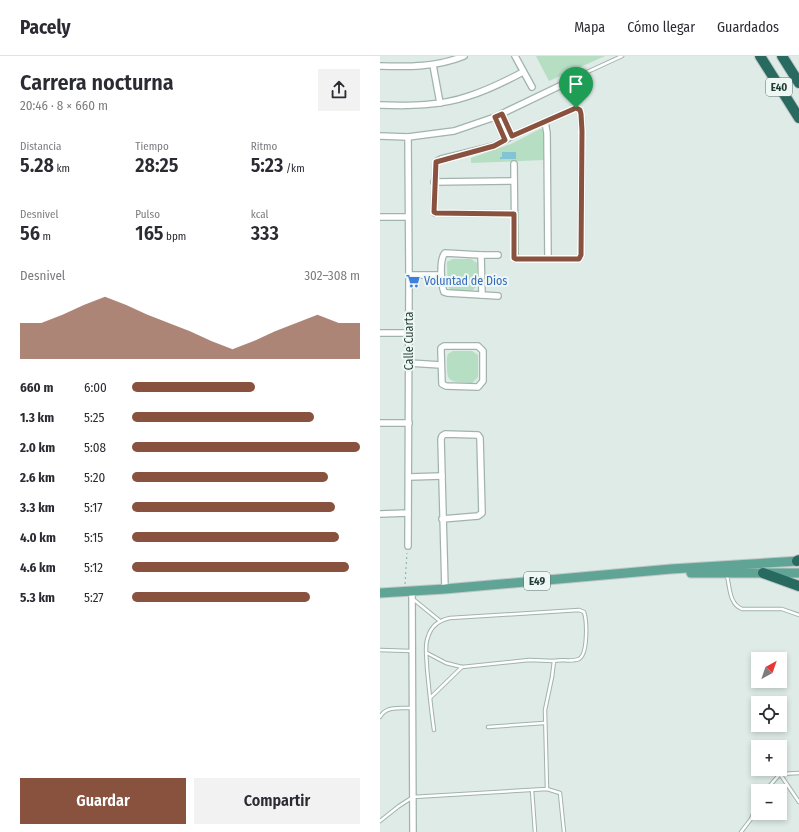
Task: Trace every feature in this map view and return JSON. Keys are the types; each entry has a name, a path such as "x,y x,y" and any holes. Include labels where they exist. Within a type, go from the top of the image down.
{"highway":[{"name":"E40","path":"760,56 799,118"},
{"name":"E40","path":"782,56 798,78"},
{"path":"763,573 799,586"}],"main road":[{"name":"E49","path":"380,593 410,594 445,589 671,569 798,561"},
{"name":"E49","path":"630,573 799,573"}],"street":[{"path":"380,66 403,67 434,65 464,56"},
{"path":"515,56 532,87"},
{"path":"434,65 440,103"},
{"path":"380,105 412,106 440,103 468,97 489,89 523,72"},
{"path":"380,136 408,137 454,131 502,114 572,80"},
{"path":"514,164 514,214 514,258 579,259 581,255 582,131 580,110 576,108 512,136 494,146 437,161 435,163 434,212 514,214"},
{"path":"502,114 512,136"},
{"path":"495,117 505,140"},
{"path":"545,122 547,133 548,259"},
{"name":"Calle Cuarta","path":"408,137 408,546"},
{"path":"434,182 514,181"},
{"path":"380,217 408,217"},
{"path":"498,255 445,253 442,256 441,275 443,290 447,293 498,296"},
{"path":"481,255 482,295"},
{"path":"409,275 441,275"},
{"path":"380,333 408,333"},
{"path":"444,346 478,346 483,351 483,381 478,387 446,386 442,384 441,365 441,348 444,346"},
{"path":"409,363 441,365"},
{"path":"380,423 409,423"},
{"path":"442,519 478,516 482,513 479,435 445,434 442,436 442,519 445,589"},
{"path":"409,477 442,476"},
{"path":"380,514 408,513"},
{"path":"410,594 412,651 413,832"}],"lane":[{"path":"572,80 622,56"},
{"path":"726,573 733,603 737,607 742,609 782,609 799,615"},
{"path":"410,594 440,622"},
{"path":"426,653 446,663 462,667 529,660 554,661 578,659 582,655 586,641 586,618 584,612 579,610 450,618 442,620 434,626 428,637 426,653 434,730"},
{"path":"380,650 412,651"},
{"path":"547,789 544,723 554,661"},
{"path":"430,698 462,667"},
{"path":"380,717 383,712 390,709 412,708"},
{"path":"488,727 544,723"},
{"path":"787,774 799,773"},
{"path":"771,784 778,776"},
{"path":"781,776 799,802"},
{"path":"380,821 413,797 547,789 560,793 564,832"},
{"path":"532,790 535,832"},
{"path":"741,832 751,819"}],"path":[{"path":"408,546 410,594"}],"green space":[{"path":"536,56 605,56 549,81"},
{"path":"540,129 544,132 544,160 471,163 471,158 511,144"},
{"path":"453,259 471,259 477,263 477,286 472,291 451,290 448,287 447,262"},
{"path":"453,351 472,351 478,355 478,377 472,383 453,381 448,376 447,357 448,354"}],"water":[{"path":"502,152 516,152 516,159 500,159 500,157 502,157"}],"place":[{"name":"Voluntad de Dios","path":"413,281"}],"route":[{"path":"576,108 580,110 582,131 581,255 579,259 514,258 514,214 434,212 435,163 441,159 494,146 505,140 495,117 502,114 512,136 576,108"}]}
